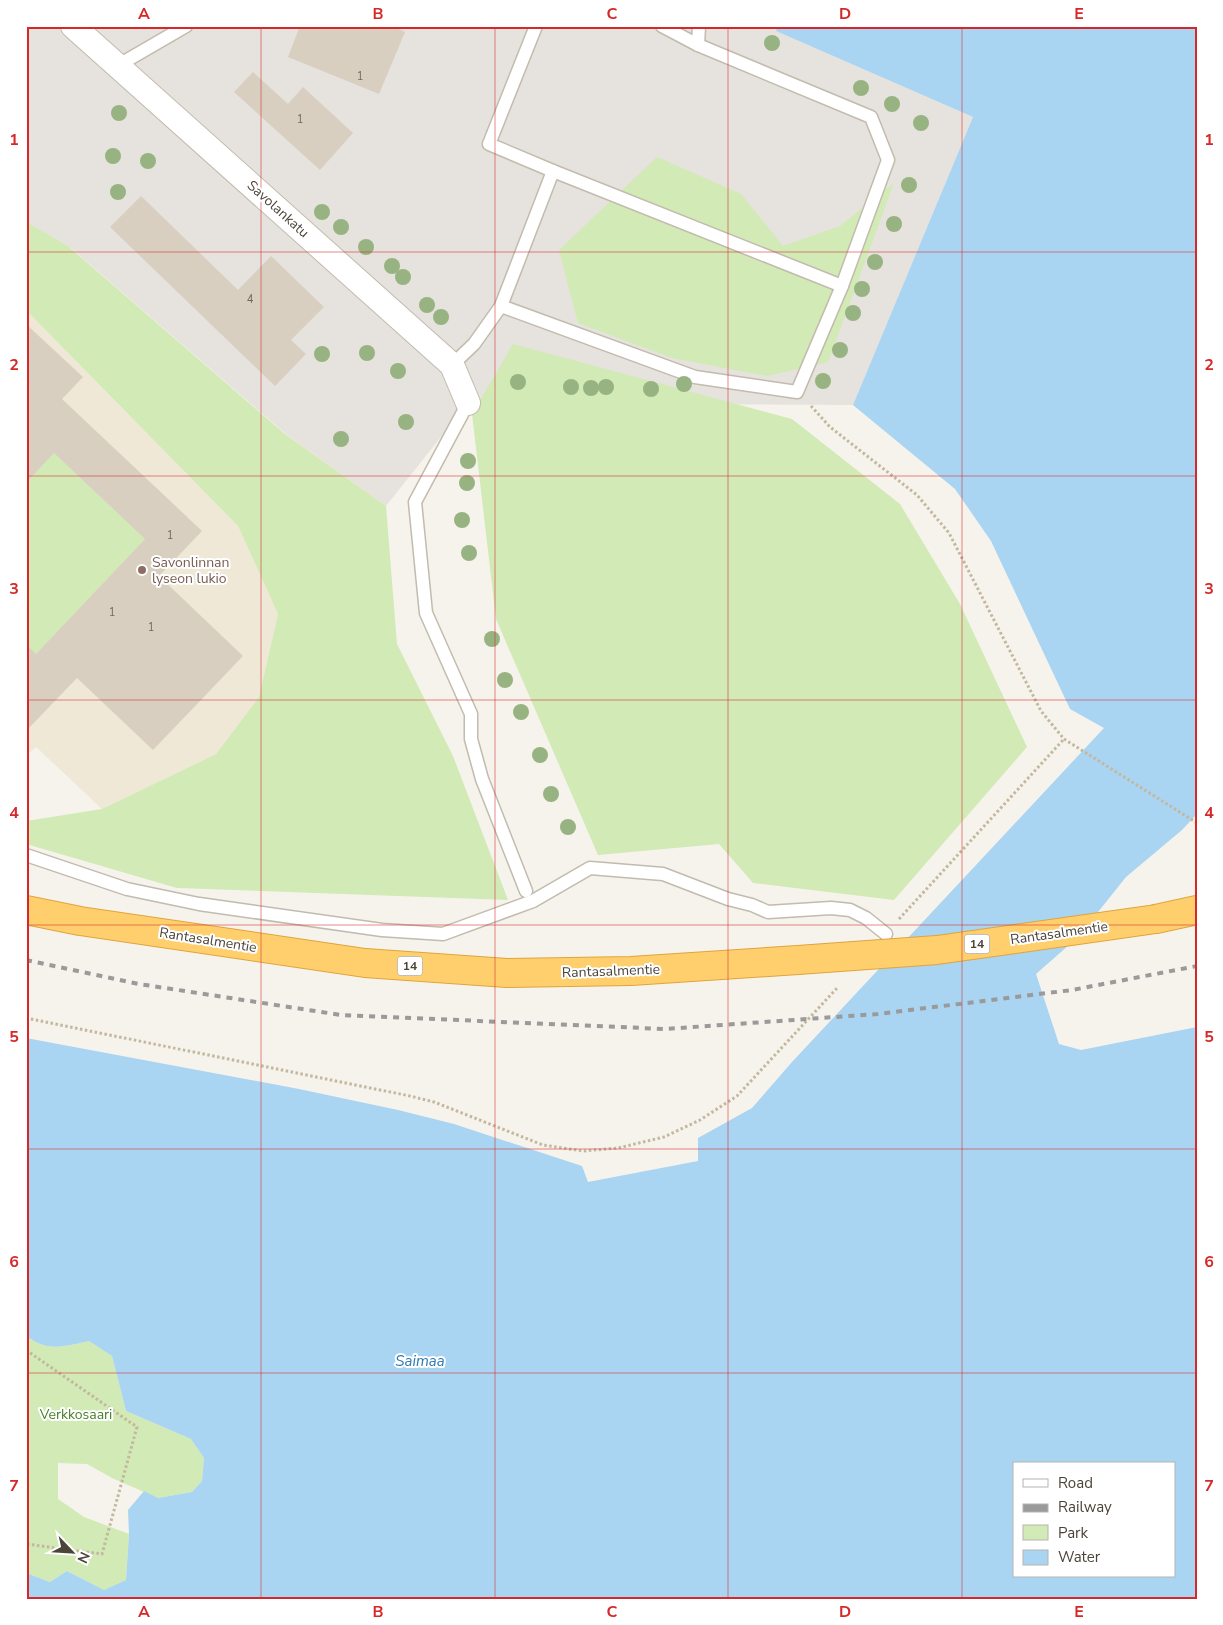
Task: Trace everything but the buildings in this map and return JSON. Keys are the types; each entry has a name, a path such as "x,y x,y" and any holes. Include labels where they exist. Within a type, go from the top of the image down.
{"highway":[{"name":"Rantasalmentie","path":"26,910 80,921 365,963 498,972 568,973 631,971 937,950 1156,918 1197,910"}],"street":[{"name":"Savolankatu","path":"72,26 452,365 468,404"}],"lane":[{"path":"117,66 186,26"},
{"path":"536,26 489,144 842,286"},
{"path":"501,306 695,377 797,392 842,286 888,160 871,117 698,45 662,26"},
{"path":"698,45 699,26"},
{"path":"452,365 474,344 501,306 553,170"},
{"path":"468,404 415,502 426,613 471,714 471,739 482,779 526,892"},
{"path":"26,856 127,889 199,904 382,930 443,934 533,901 590,868 663,874 728,900 752,905 768,912 831,908 850,910 866,918 886,934"}],"path":[{"path":"797,392 830,427 917,495 949,533 1041,711 1064,739 1197,823"},
{"path":"886,934 1064,739"},
{"path":"26,1018 426,1100 544,1145 583,1151 618,1148 664,1137 700,1120 737,1096 841,983"},
{"path":"26,1350 137,1427 102,1554 26,1544"}],"shaded area":[{"path":"26,26 777,26 776,31 973,117 853,405 468,403 386,506 287,435 71,248 26,223"},
{"name":"Savonlinnan lyseon lukio","path":"26,310 238,526 278,614 259,697 216,754 102,809 36,747 26,756"}],"green space":[{"path":"657,157 741,194 783,246 840,226 894,183 828,362 767,376 672,358 578,323 559,250"},
{"path":"26,222 68,246 285,434 386,506 397,644 453,756 508,900 177,888 26,844 26,821 102,809 216,754 259,697 278,614 238,526 26,310"},
{"path":"513,344 792,419 900,504 960,604 1027,747 894,900 753,883 719,844 598,855 496,619 472,414"},
{"path":"54,453 145,539 36,654 26,644 26,483"},
{"name":"Verkkosaari","path":"26,1335 33,1341 56,1347 89,1341 112,1356 126,1411 191,1439 204,1458 202,1481 192,1492 158,1498 112,1478 87,1464 58,1463 58,1499 84,1517 129,1534 126,1580 104,1590 67,1571 50,1582 26,1573"}],"water":[{"name":"Saimaa","path":"777,26 1197,26 1197,814 1182,830 1126,877 1078,937 1036,974 1059,1044 1081,1050 1197,1027 1197,1599 26,1599 26,1573 50,1582 67,1571 104,1590 126,1580 129,1534 128,1510 144,1491 158,1498 192,1492 202,1481 204,1458 191,1439 126,1411 112,1356 89,1341 56,1347 33,1341 26,1335 26,1038 299,1089 454,1124 582,1166 588,1182 698,1161 698,1138 752,1108 792,1062 1104,728 1070,709 991,541 955,489 853,405 973,117 776,31"}],"railway":[{"path":"26,960 139,984 341,1015 665,1029 878,1014 1072,990 1197,966"}],"place":[{"name":"Savonlinnan lyseon lukio","path":"142,570"}]}
